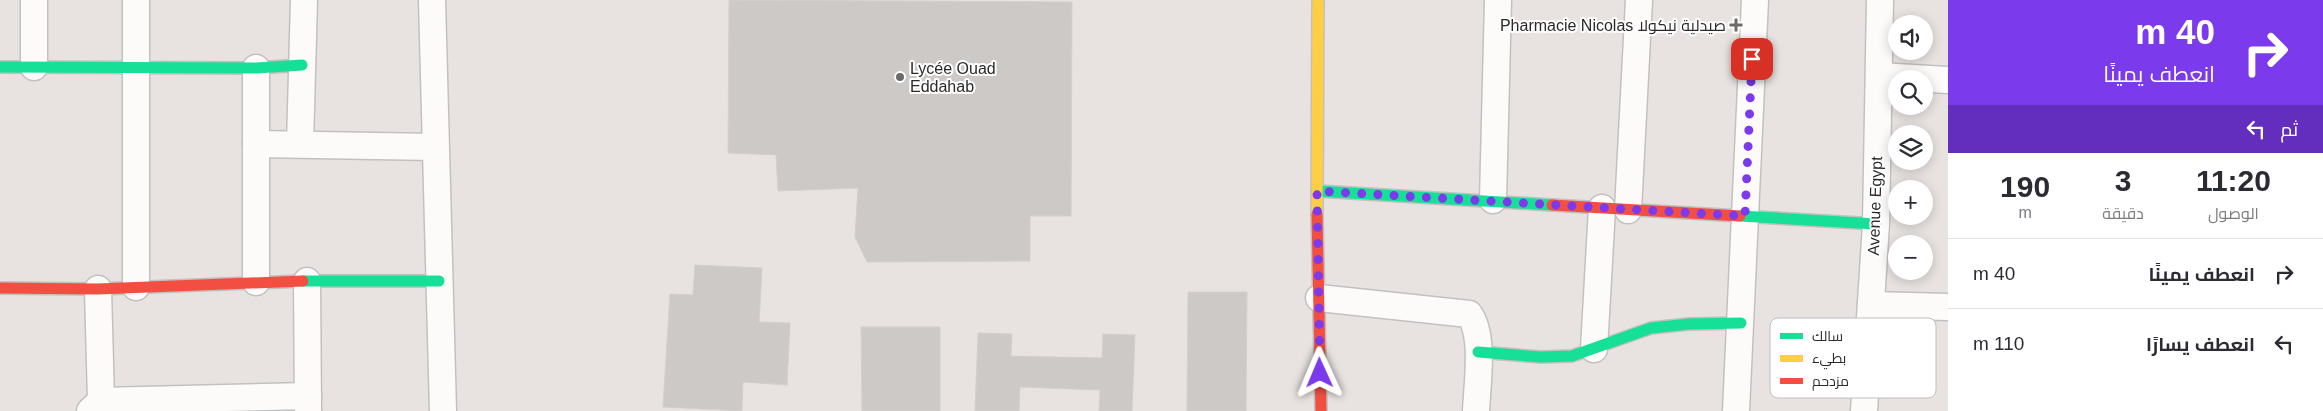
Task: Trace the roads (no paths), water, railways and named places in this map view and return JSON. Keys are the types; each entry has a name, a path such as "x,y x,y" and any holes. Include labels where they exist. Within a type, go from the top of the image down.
{"street":[{"path":"34,0 34,67"},
{"path":"136,0 136,287"},
{"path":"300,144 304,0"},
{"path":"432,0 443,411"},
{"path":"1318,0 1317,191 1321,411"},
{"path":"1493,200 1498,0"},
{"path":"1628,210 1639,0"},
{"path":"1736,411 1755,0"},
{"name":"Avenue Egypt","path":"1871,318 1876,224 1880,0"},
{"path":"0,67 256,68 302,65"},
{"path":"256,68 256,282"},
{"path":"1879,76 1948,80"},
{"path":"256,144 435,146"},
{"path":"1317,191 1876,224"},
{"path":"1594,350 1602,208"},
{"path":"98,289 95,406 308,403 307,281"},
{"path":"0,288 98,289 256,282 439,281"},
{"path":"1318,298 1467,313 1473,321 1478,352 1476,411"},
{"path":"1871,305 1948,307"},
{"path":"1478,352 1562,357 1594,350 1637,332 1651,329 1671,326 1741,323"},
{"name":"Avenue Egypt","path":"1870,398 1870,411"}],"place":[{"name":"Pharmacie Nicolas صيدلية نيكولا","path":"1736,25"},
{"name":"Lycée Ouad Eddahab","path":"900,77"}]}
